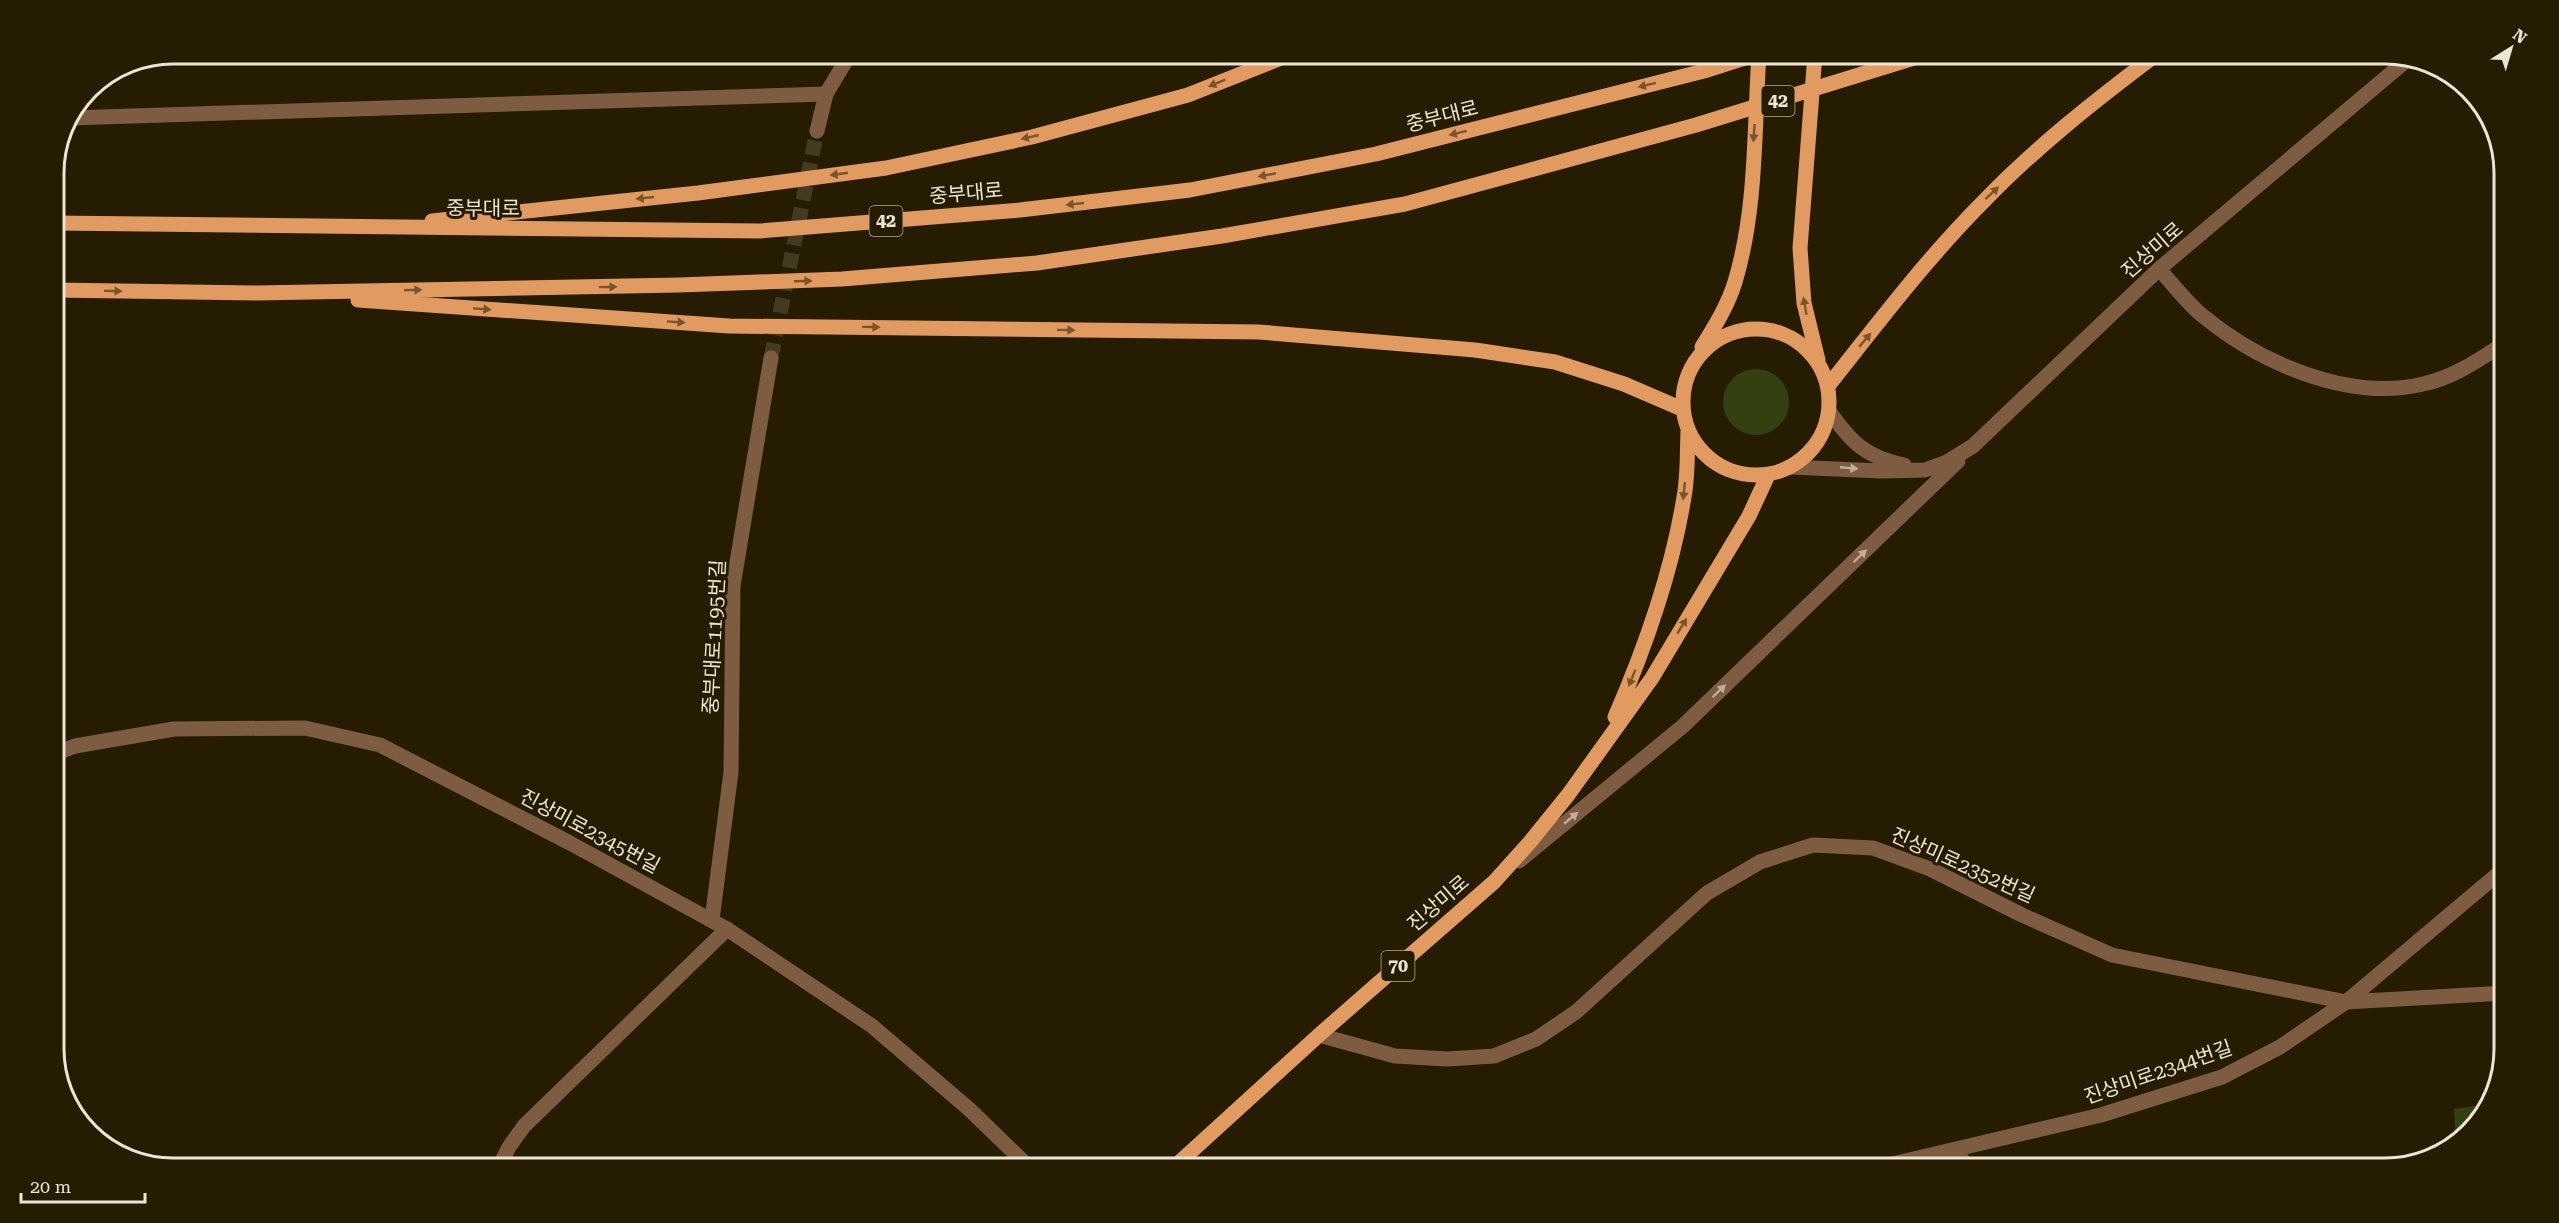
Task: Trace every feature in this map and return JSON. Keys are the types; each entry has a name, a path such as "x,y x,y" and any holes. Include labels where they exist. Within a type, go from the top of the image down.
{"main road":[{"path":"358,229 698,193 886,168 1032,137 1188,95 1266,64"},
{"name":"중부대로","path":"65,223 358,229 760,231 1020,210 1190,190 1376,154 1726,64"},
{"path":"1757,64 1748,225 1735,282 1721,318 1693,362 1683,384 1682,409 1688,432 1701,453 1720,467 1744,475 1768,475 1790,468 1809,453 1823,434 1829,411 1828,386 1819,363 1804,303 1800,248 1814,64"},
{"name":"42","path":"65,290 256,293 691,285 842,279 1037,263 1222,236 1405,204 1696,125 1898,64"},
{"path":"1828,386 1928,262 1984,201 2044,145 2145,64"},
{"path":"256,293 729,326 1259,332 1475,350 1555,362 1624,384 1682,409"},
{"path":"1693,362 1710,343 1731,332 1756,328 1780,332 1802,344 1819,363"},
{"path":"1603,744 1633,676 1669,563 1684,496 1688,432"},
{"path":"1603,744 1652,678 1749,516 1768,475"},
{"name":"진상미로","path":"1183,1159 1319,1035 1494,882 1568,795 1603,744"}],"street":[{"path":"817,131 826,94 844,64"},
{"name":"진상미로","path":"1925,470 1947,462 1973,446 2159,269 2400,65"},
{"path":"81,118 826,94"},
{"path":"2159,269 2202,315 2243,344 2294,369 2334,384 2381,389 2424,384 2465,368 2494,350"},
{"name":"중부대로1195번길","path":"712,920 731,772 733,586 771,358"},
{"path":"1829,411 1849,439 1872,456 1925,470"},
{"path":"1494,882 1683,726 1973,446"},
{"path":"1790,468 1925,470"},
{"name":"진상미로2345번길","path":"65,750 75,746 174,729 305,728 380,745 728,929 872,1026 969,1109 1021,1159"},
{"name":"진상미로2352번길","path":"1319,1035 1395,1056 1447,1059 1494,1056 1536,1039 1576,1012 1707,893 1760,862 1813,845 1873,848 1930,869 2022,915 2112,955 2346,1002 2494,994"},
{"name":"진상미로2344번길","path":"1915,1159 2101,1115 2222,1077 2280,1047 2346,1002 2494,877"},
{"path":"503,1159 524,1126 728,929"},
{"path":"1955,1150 1962,1159"}],"green space":[{"path":"1756,369 1769,372 1779,379 1786,389 1789,402 1786,415 1779,425 1769,432 1756,435 1743,432 1733,425 1726,415 1723,402 1726,389 1733,379 1743,372"},
{"path":"2479,1105 2455,1132 2454,1109"}],"tunnel":[{"path":"771,358 817,131"}]}
